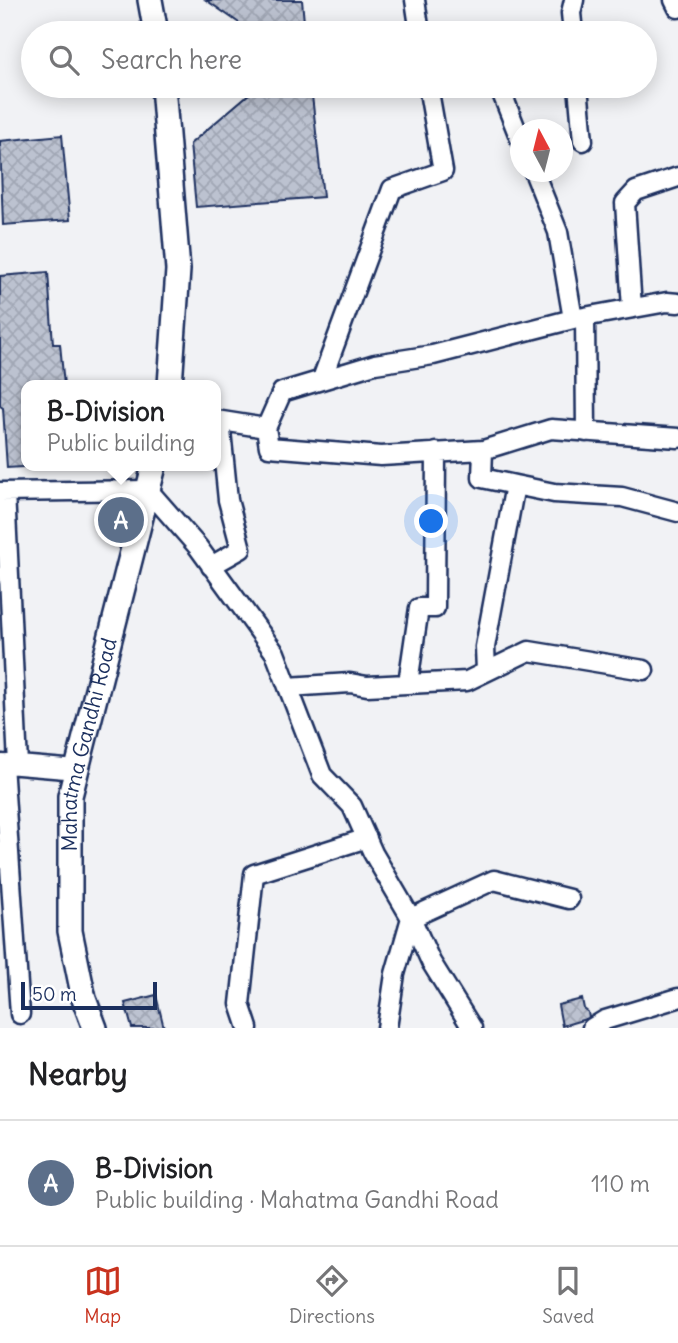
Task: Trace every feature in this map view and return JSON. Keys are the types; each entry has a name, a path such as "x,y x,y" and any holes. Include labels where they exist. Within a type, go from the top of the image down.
{"street":[{"path":"150,0 154,21"},
{"path":"415,0 418,21"},
{"path":"572,21 574,0"},
{"path":"674,0 678,9"},
{"path":"164,98 178,270 170,380"},
{"path":"322,379 392,189 443,171 430,98"},
{"path":"504,98 512,119"},
{"path":"579,98 583,141"},
{"path":"632,308 625,203 636,191 678,177"},
{"path":"538,182 558,232 579,318 586,432"},
{"path":"678,303 579,318 433,355 375,365 322,379 282,392 266,428 269,447 381,456 483,450 551,429 678,438"},
{"path":"221,420 266,428"},
{"path":"211,566 241,549 228,500 221,444"},
{"path":"483,450 482,478 554,493 622,497 678,512"},
{"path":"408,684 419,608 435,608 436,452"},
{"name":"Mahatma Gandhi Road","path":"95,1028 84,999 70,931 70,796 153,471"},
{"path":"486,671 485,647 515,485"},
{"path":"20,1014 7,764 2,492 148,490 211,566 275,653 322,775 352,806 431,962 472,1028"},
{"path":"288,687 467,681 529,651 644,670"},
{"path":"7,764 76,770"},
{"path":"248,1028 240,1004 254,874 367,838"},
{"path":"387,1028 395,974 411,918 495,880 569,899"},
{"path":"592,1028 605,1020 678,998"}],"building":[{"path":"206,0 302,0 304,21 236,21"},
{"path":"244,98 312,98 323,197 196,207 190,144"},
{"path":"62,135 70,220 3,225 0,141"},
{"path":"48,272 53,344 60,344 64,380 21,380 21,467 7,468 3,408 0,406 0,276"},
{"path":"156,995 164,1028 132,1028 125,1003"},
{"path":"582,999 589,1018 562,1026 558,1005"}],"place":[{"name":"B-Division","path":"121,520"}]}
